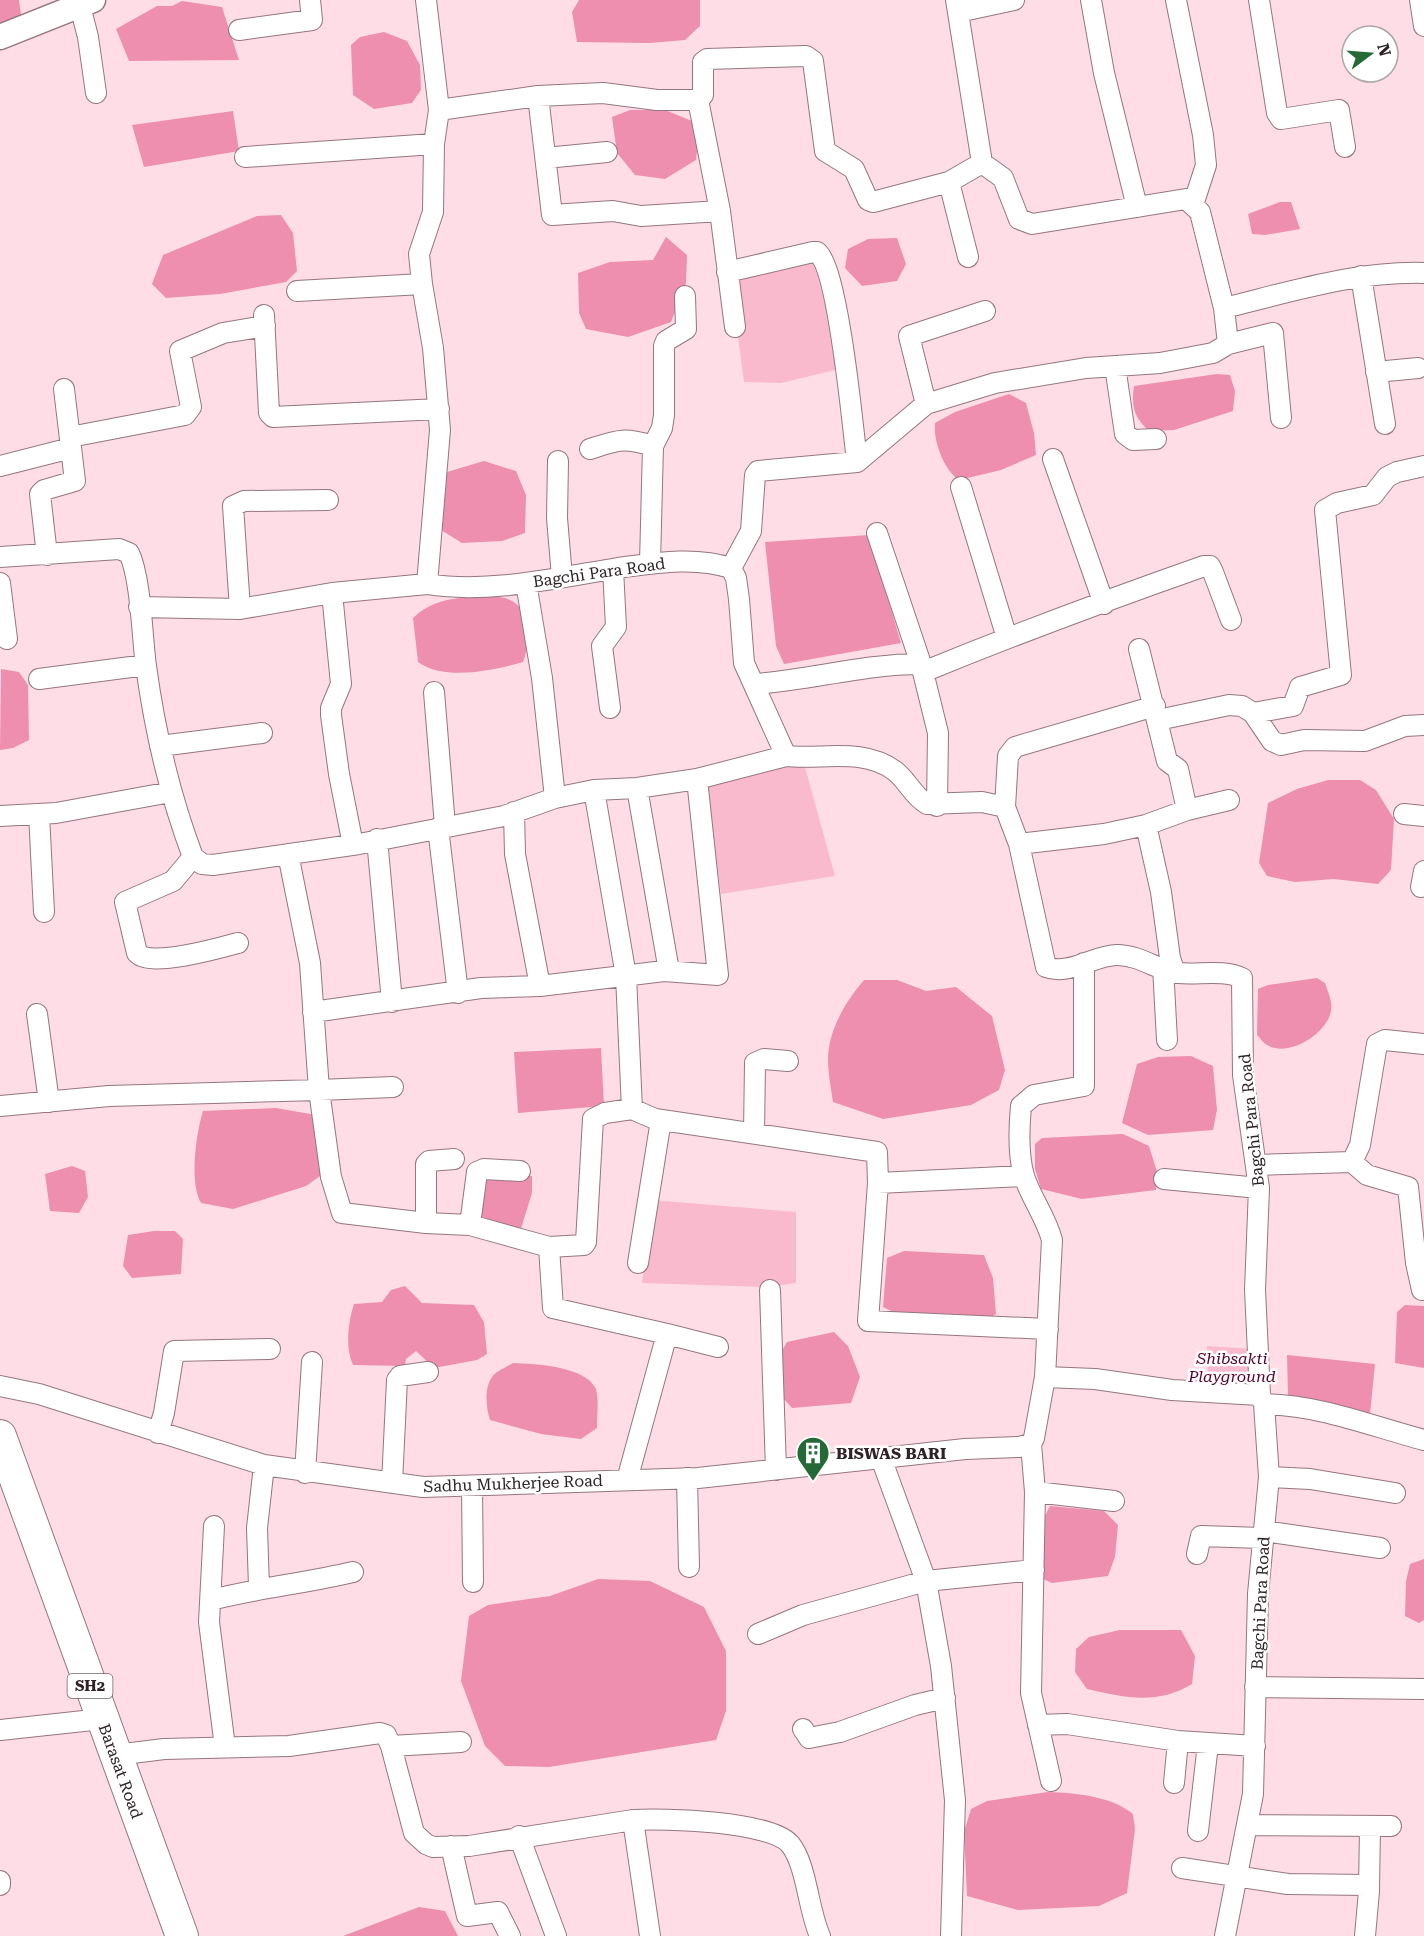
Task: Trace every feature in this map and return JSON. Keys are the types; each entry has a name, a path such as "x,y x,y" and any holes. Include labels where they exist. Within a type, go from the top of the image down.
{"main road":[{"name":"Barasat Road","path":"0,1436 182,1936"}],"street":[{"path":"239,30 312,20 310,0"},
{"path":"426,0 439,110 434,144 433,212 421,243 422,284 433,348 440,430 427,584"},
{"path":"1014,0 957,6 982,163 1003,178 1019,219 1025,223 1032,224 1186,199 1200,212 1224,308 1228,344"},
{"path":"1091,0 1104,73 1137,207"},
{"path":"1176,0 1203,135 1206,165 1193,205"},
{"path":"1259,0 1277,113 1281,119 1339,110 1345,147"},
{"path":"1420,0 1424,26"},
{"path":"0,37 74,5 88,37 96,93"},
{"path":"439,110 538,96 603,93 657,100 698,100 703,95 703,62 707,59 810,57 825,152 854,170 868,200 873,202 949,182 982,163"},
{"path":"538,96 552,215 613,212 641,216 720,211"},
{"path":"698,100 720,211 735,327"},
{"path":"245,157 434,144"},
{"path":"546,158 607,152"},
{"path":"949,182 968,256"},
{"path":"727,272 813,252 817,252 824,259 836,304 857,462"},
{"path":"1224,308 1361,276 1424,273"},
{"path":"1361,276 1385,424"},
{"path":"297,291 422,284"},
{"path":"650,563 653,446 662,429 664,415 664,346 666,341 686,329 685,296"},
{"path":"926,404 909,336 984,311"},
{"path":"0,466 70,442 185,415 191,407 180,351 264,319 269,413 273,417 439,410"},
{"path":"786,756 744,663 739,599 736,578 731,568 751,531 756,472 857,462 926,404 995,383 1086,368 1160,363 1213,353 1228,344 1274,333 1281,418"},
{"path":"1115,366 1125,434 1133,440 1156,439"},
{"path":"1376,372 1418,368"},
{"path":"47,555 40,494 44,490 75,481 64,389"},
{"path":"590,449 619,440 633,439 653,446"},
{"path":"1053,459 1104,604"},
{"path":"558,461 557,518 562,577"},
{"path":"1253,713 1293,706 1300,687 1341,675 1325,510 1337,503 1373,495 1387,477 1397,472 1424,466"},
{"path":"961,487 1007,638"},
{"path":"240,609 233,507 244,501 328,500"},
{"path":"877,532 922,668 938,733 937,806"},
{"path":"0,557 124,550 131,557 146,664 160,746 171,792 194,857 202,864 213,866 353,844 442,827 514,812 555,798 594,790 637,788 697,778 786,756 808,759 856,756 886,765 903,778 919,799 937,806 982,802 1005,807 1008,756 1015,747 1156,713 1229,705 1242,706 1253,713 1272,741 1281,745 1304,740 1365,741 1405,726 1424,725"},
{"name":"Bagchi Para Road","path":"139,607 240,609 332,593 427,584 449,588 526,583 667,561 720,564 731,568"},
{"path":"755,684 787,682 888,664 922,668 1104,604 1122,594 1210,566 1231,620"},
{"path":"610,708 602,646 616,627 613,569"},
{"path":"0,583 8,639"},
{"path":"526,583 542,678 555,798"},
{"path":"332,593 341,684 331,708 331,715 339,774 353,844"},
{"path":"1139,649 1167,761 1178,769 1186,810"},
{"path":"39,680 146,664"},
{"path":"434,692 442,827 458,993"},
{"path":"160,746 262,733"},
{"path":"313,1012 481,988 540,986 669,971 718,975 697,778"},
{"path":"637,788 669,971"},
{"path":"594,790 626,976 632,1109"},
{"path":"0,816 39,814 110,805 171,792"},
{"path":"1019,844 1104,834 1146,825 1186,810 1229,800"},
{"name":"Bagchi Para Road","path":"1005,807 1019,844 1046,967 1057,969 1120,955 1169,970 1242,978 1244,1075 1259,1188 1255,1290 1269,1477 1263,1535 1255,1687 1255,1746 1248,1825 1225,1936"},
{"path":"514,812 515,854 540,986"},
{"path":"39,814 44,912"},
{"path":"1146,825 1161,892 1170,958 1167,1040"},
{"path":"377,839 392,1002"},
{"path":"288,854 310,963 319,1090 331,1177 342,1213 426,1223 470,1225 549,1247 584,1245 593,1119 604,1113 632,1109 661,1120 872,1149 877,1152 878,1183 868,1321 1048,1329"},
{"path":"194,857 173,882 126,902 137,953 143,958 184,956 238,943"},
{"path":"1051,1781 1031,1693 1035,1492 1032,1441 1045,1377 1052,1240 1049,1227 1024,1176 1019,1125 1021,1106 1034,1095 1085,1084 1084,963"},
{"path":"37,1014 49,1102"},
{"path":"1352,1162 1360,1145 1377,1044 1385,1040 1424,1044"},
{"path":"754,1133 755,1063 764,1059 788,1061"},
{"path":"0,1106 109,1096 393,1087"},
{"path":"638,1263 661,1120"},
{"path":"426,1223 426,1164 429,1161 454,1159"},
{"path":"1257,1165 1352,1162 1367,1175 1408,1187 1416,1263 1422,1290"},
{"path":"470,1225 477,1172 484,1169 520,1171"},
{"path":"878,1183 1024,1176"},
{"path":"1164,1179 1259,1188"},
{"path":"549,1247 554,1308 718,1347"},
{"path":"770,1290 776,1470"},
{"path":"627,1480 667,1334"},
{"path":"158,1433 175,1350 270,1349"},
{"path":"305,1473 312,1362"},
{"path":"392,1483 396,1380 400,1376 428,1372"},
{"path":"1045,1377 1095,1379 1262,1399 1349,1417 1424,1440"},
{"name":"Sadhu Mukherjee Road","path":"0,1386 39,1394 264,1465 305,1473 338,1474 423,1487 472,1486 510,1482 687,1478 965,1449 1019,1447 1032,1441"},
{"path":"881,1458 926,1581 945,1698 955,1800 951,1936"},
{"path":"259,1587 257,1528 264,1465"},
{"path":"1269,1477 1310,1479 1371,1487 1395,1493"},
{"path":"687,1478 689,1567"},
{"path":"472,1486 473,1582"},
{"path":"1035,1492 1114,1501"},
{"path":"214,1526 209,1622 225,1747"},
{"path":"1197,1554 1201,1536 1263,1535 1380,1548"},
{"path":"758,1634 803,1616 926,1581 1034,1570"},
{"path":"211,1600 259,1587 317,1580 353,1572"},
{"path":"1255,1687 1424,1689"},
{"path":"803,1729 807,1736 812,1738 840,1732 915,1705 945,1698"},
{"path":"0,1730 102,1719"},
{"path":"1038,1725 1067,1724 1178,1741 1255,1746"},
{"path":"116,1755 164,1749 289,1746 380,1733 386,1735 391,1746 414,1833 426,1844 469,1846 519,1836 633,1820 689,1821 754,1828 779,1836 790,1845 798,1860 820,1936"},
{"path":"1174,1783 1178,1741"},
{"path":"391,1746 461,1742"},
{"path":"1198,1831 1208,1744"},
{"path":"633,1820 650,1936"},
{"path":"1248,1825 1391,1826"},
{"path":"1365,1936 1370,1826"},
{"path":"519,1836 556,1936"},
{"path":"451,1846 467,1916 498,1912 510,1936"},
{"path":"1182,1868 1288,1884 1369,1886"}],"green space":[{"path":"829,254 841,330 835,370 781,383 744,382 729,269"},
{"path":"791,757 805,767 835,876 721,894 707,788"},
{"path":"652,1200 796,1212 796,1283 767,1287 642,1283"},
{"name":"Shibsakti Playground","path":"1207,1346 1255,1349 1255,1390 1208,1386"}],"shaded area":[{"path":"0,0 19,0 22,22 0,33"},
{"path":"579,0 700,0 700,26 685,40 650,43 577,42 572,12"},
{"path":"182,1 222,7 239,60 129,61 116,29 157,6 172,6"},
{"path":"384,32 407,41 420,65 421,90 412,103 374,109 353,95 351,45 360,37"},
{"path":"630,110 665,110 692,121 698,142 696,160 665,179 635,175 617,153 612,117"},
{"path":"233,111 239,151 144,167 132,125"},
{"path":"1280,202 1291,202 1300,229 1265,235 1252,234 1248,214"},
{"path":"281,215 293,233 297,271 286,282 220,294 166,298 152,284 163,255 257,216"},
{"path":"666,237 687,255 686,283 671,322 628,337 586,329 579,313 578,273 610,262 653,260"},
{"path":"897,238 906,264 897,281 862,286 845,268 848,249 868,239"},
{"path":"1217,374 1230,375 1235,391 1233,411 1174,430 1149,431 1137,416 1133,406 1134,386"},
{"path":"1009,394 1026,403 1034,433 1036,455 1001,470 959,480 944,462 936,438 935,423 955,412"},
{"path":"484,461 516,471 526,495 525,533 502,541 462,543 441,530 447,472"},
{"path":"869,535 901,643 784,664 776,646 765,542"},
{"path":"469,597 502,597 519,606 527,620 528,629 523,662 483,671 455,673 429,668 418,662 413,618 439,602"},
{"path":"1,669 19,672 28,685 29,740 13,748 0,750"},
{"path":"1328,780 1360,780 1376,790 1394,819 1391,870 1378,884 1334,879 1295,882 1267,876 1259,863 1268,803 1297,789"},
{"path":"1317,978 1325,983 1331,1005 1328,1020 1322,1028 1305,1042 1295,1046 1276,1048 1266,1044 1257,1035 1258,989 1268,985"},
{"path":"864,980 897,980 926,991 956,987 992,1016 1005,1070 999,1090 971,1105 883,1119 833,1102 828,1065 831,1038 839,1017"},
{"path":"601,1048 604,1106 518,1113 514,1052"},
{"path":"1191,1056 1213,1066 1217,1110 1213,1130 1148,1135 1122,1123 1137,1064 1158,1057"},
{"path":"276,1108 316,1115 330,1169 306,1186 233,1209 201,1203 197,1194 195,1171 196,1145 203,1111"},
{"path":"1123,1134 1149,1146 1158,1175 1156,1190 1082,1199 1041,1189 1035,1169 1035,1144 1042,1138"},
{"path":"72,1166 85,1171 88,1197 79,1213 50,1211 45,1174"},
{"path":"483,1173 532,1176 532,1193 519,1235 480,1224 478,1208"},
{"path":"175,1231 183,1239 181,1274 132,1278 123,1266 128,1235"},
{"path":"904,1251 984,1255 993,1278 996,1314 980,1324 906,1318 883,1307 887,1258"},
{"path":"405,1286 422,1303 474,1305 484,1322 487,1354 477,1360 434,1368 416,1351 406,1359 405,1366 353,1365 350,1358 348,1335 354,1304 382,1302 391,1290"},
{"path":"1405,1305 1424,1306 1424,1368 1395,1363 1397,1312"},
{"path":"834,1332 848,1346 860,1377 851,1403 792,1408 782,1397 779,1356 787,1342"},
{"path":"1287,1355 1375,1364 1370,1414 1288,1396"},
{"path":"513,1363 559,1368 582,1375 590,1381 597,1393 597,1428 581,1439 541,1434 490,1420 487,1398 489,1382 496,1373"},
{"path":"1050,1506 1104,1511 1118,1525 1115,1557 1108,1576 1052,1583 1043,1579 1039,1561 1039,1542"},
{"path":"1424,1559 1424,1620 1419,1623 1405,1616 1406,1581 1410,1564"},
{"path":"598,1579 650,1581 704,1607 726,1651 726,1711 716,1740 549,1767 505,1766 485,1746 461,1681 469,1616 488,1605 550,1596"},
{"path":"1120,1630 1181,1630 1195,1656 1192,1684 1166,1695 1141,1698 1087,1689 1075,1672 1076,1649 1089,1637"},
{"path":"1048,1792 1104,1799 1133,1814 1135,1829 1127,1893 1099,1906 1018,1910 967,1896 964,1832 971,1809 987,1801"},
{"path":"419,1907 445,1911 458,1936 343,1936"}],"place":[{"name":"BISWAS BARI","path":"813,1482"}]}
